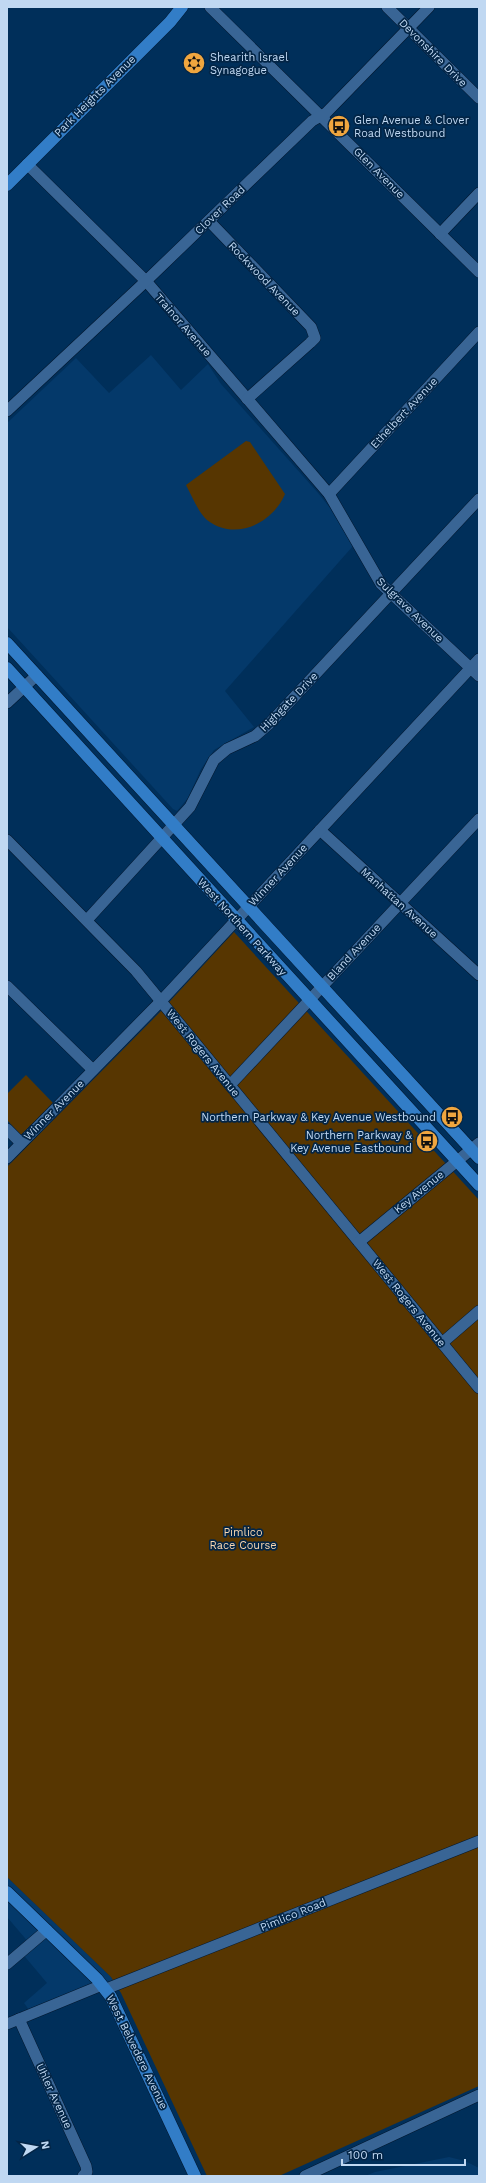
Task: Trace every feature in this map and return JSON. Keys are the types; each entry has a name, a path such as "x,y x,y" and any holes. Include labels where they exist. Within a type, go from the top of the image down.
{"main road":[{"name":"Park Heights Avenue","path":"7,185 170,22 182,7"},
{"name":"West Northern Parkway","path":"7,643 322,986 476,1150"},
{"name":"West Northern Parkway","path":"7,668 479,1185"},
{"name":"West Belvedere Avenue","path":"7,1892 104,1987 117,2009 195,2176"}],"street":[{"name":"Glen Avenue","path":"210,7 479,272"},
{"name":"Devonshire Drive","path":"387,7 479,98"},
{"name":"Clover Road","path":"7,411 146,281 312,121 326,113 429,7"},
{"name":"Trainor Avenue","path":"27,164 146,281 329,494"},
{"path":"440,234 479,193"},
{"name":"Rockwood Avenue","path":"208,221 310,327 314,338 247,399"},
{"name":"Ethelbert Avenue","path":"329,494 479,332"},
{"name":"Sulgrave Avenue","path":"329,494 343,516 374,575 390,593 479,676"},
{"name":"Highgate Drive","path":"87,920 175,826 196,798 214,760 226,749 255,736 269,724 479,499"},
{"name":"Winner Avenue","path":"7,1158 160,1001 479,659"},
{"path":"7,703 37,675"},
{"name":"Bland Avenue","path":"230,1086 479,819"},
{"name":"Manhattan Avenue","path":"320,830 399,904 479,975"},
{"name":"West Rogers Avenue","path":"7,840 120,954 479,1388"},
{"path":"9,990 93,1070"},
{"path":"7,1130 21,1143"},
{"name":"Key Avenue","path":"359,1242 457,1161 476,1150"},
{"path":"442,1343 479,1311"},
{"name":"Pimlico Road","path":"7,2024 479,1841"},
{"path":"7,1964 47,1930"},
{"name":"Uhler Avenue","path":"19,2019 86,2166 85,2174"},
{"path":"305,2176 479,2095"}],"shaded area":[{"path":"151,355 181,390 208,364 221,384 330,508 353,546 225,691 254,727 214,750 201,769 188,798 177,811 173,809 7,627 7,423 76,358 109,393"},
{"path":"7,1877 111,1977 115,1984 32,2014 24,2003 47,1983 21,1952 30,1944 7,1917"},
{"path":"449,2157 465,2161 479,2168 479,2176 365,2176 375,2172"}],"green space":[{"path":"246,441 250,442 285,494 272,513 262,521 241,529 229,529 218,526 204,517 186,485"},
{"name":"Pimlico Race Course","path":"234,932 479,1200 479,2086 279,2176 207,2176 121,1993 111,1977 7,1877 7,1167 160,1012"},
{"path":"26,1075 53,1103 21,1135 7,1120 7,1094"}],"place":[{"name":"Shearith Israel Synagogue","path":"194,63"},
{"name":"Glen Avenue & Clover Road Westbound","path":"339,126"},
{"name":"Northern Parkway & Key Avenue Westbound","path":"452,1117"},
{"name":"Northern Parkway & Key Avenue Eastbound","path":"427,1141"}]}
